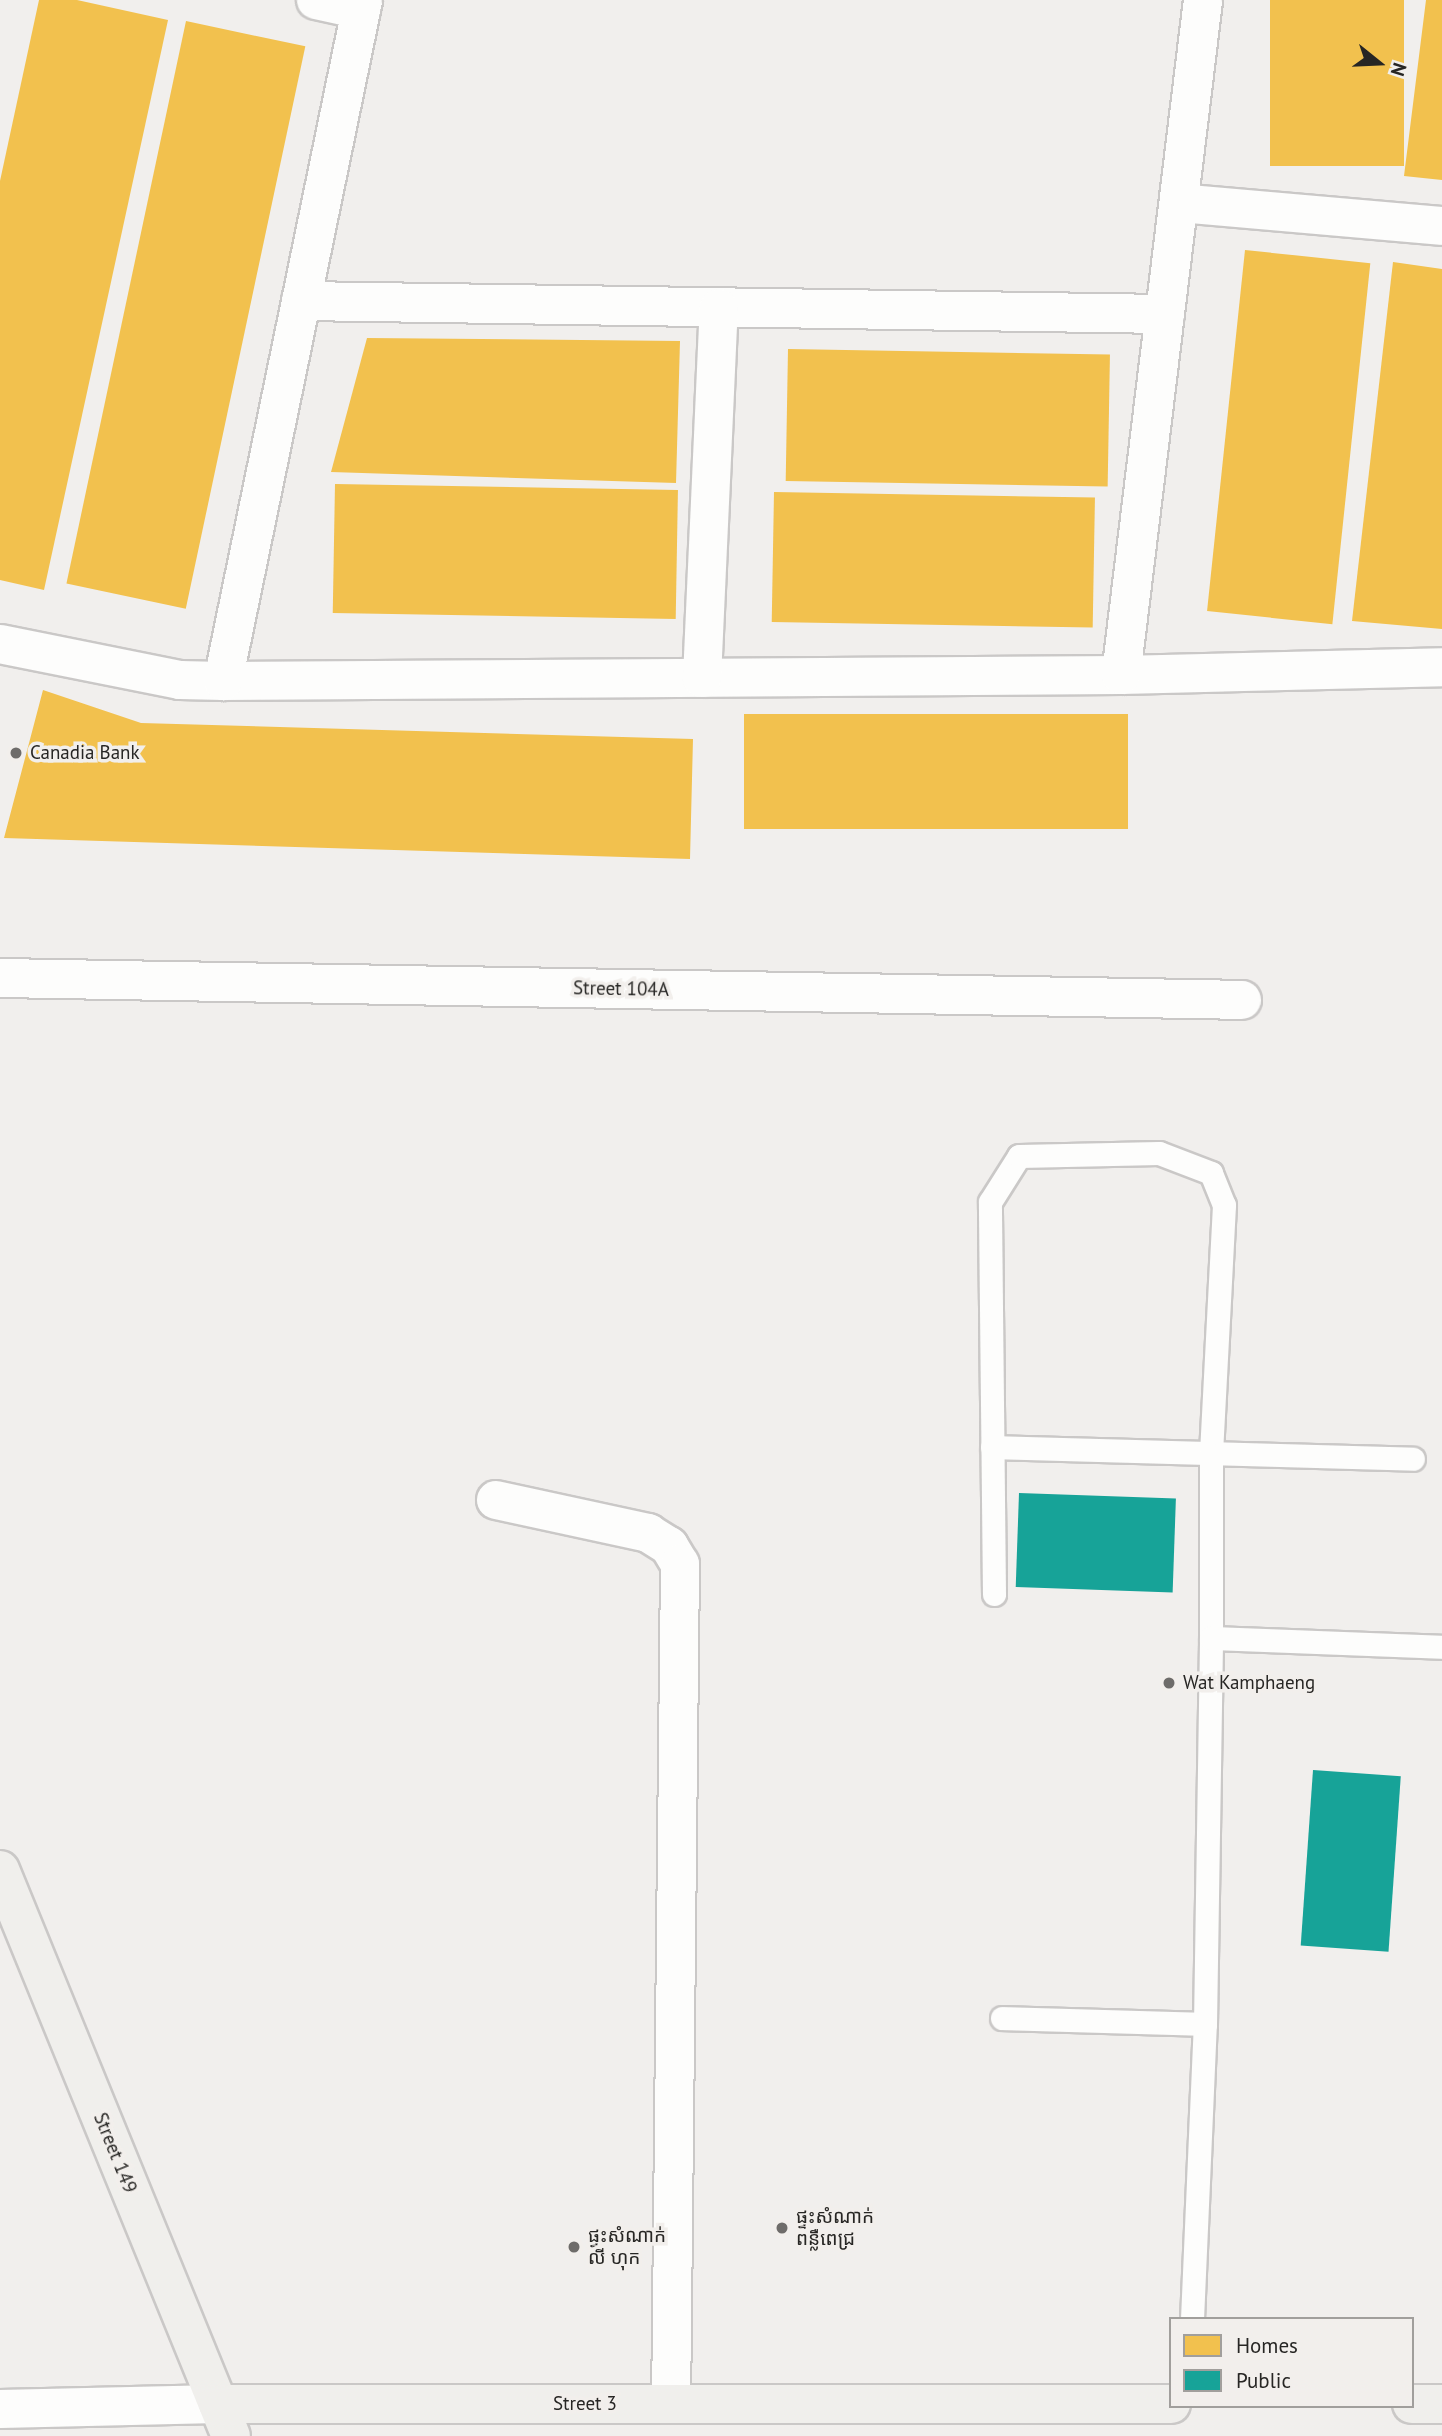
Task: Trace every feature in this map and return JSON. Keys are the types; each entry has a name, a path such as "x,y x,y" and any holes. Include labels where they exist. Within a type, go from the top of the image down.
{"street":[{"path":"223,681 362,5 316,0"},
{"path":"1121,675 1203,0"},
{"path":"1179,203 1442,226"},
{"path":"301,301 1165,314"},
{"path":"702,678 719,308"},
{"path":"0,643 180,680 223,681 1121,675 1442,667"},
{"name":"Street 104A","path":"0,978 1242,1000"},
{"path":"496,1500 648,1533 670,1546 680,1564 671,2404"},
{"name":"Street 149","path":"0,1870 224,2420"},
{"name":"Street 3","path":"0,2409 224,2420 671,2404 1169,2404"},
{"path":"1414,2404 1442,2404"}],"lane":[{"path":"993,1594 990,1202 1019,1156 1159,1153 1211,1173 1224,1205 1211,1455 1205,2024 1192,2317"},
{"path":"992,1447 1413,1459"},
{"path":"1210,1638 1442,1647"},
{"path":"1002,2018 1205,2024"}],"building: Homes":[{"path":"39,0 77,0 168,20 44,590 0,580 0,181"},
{"path":"1270,0 1404,0 1404,166 1270,166"},
{"path":"1426,0 1442,0 1442,180 1404,176"},
{"path":"186,21 305,46 186,609 66,583"},
{"path":"1245,250 1370,263 1332,624 1207,611"},
{"path":"1393,262 1442,269 1442,629 1352,621"},
{"path":"367,338 680,341 676,483 331,472"},
{"path":"788,349 1110,355 1108,487 786,481"},
{"path":"335,484 678,490 676,619 333,613"},
{"path":"774,492 1095,498 1093,628 772,622"},
{"path":"43,690 141,723 693,739 690,859 4,838"},
{"path":"744,714 1128,714 1128,829 744,829"}],"building: Public":[{"path":"1019,1493 1176,1498 1173,1592 1016,1587"},
{"path":"1313,1770 1401,1776 1389,1952 1301,1946"}],"place":[{"name":"Canadia Bank","path":"16,753"},
{"name":"Wat Kamphaeng","path":"1169,1683"},
{"name":"ផ្ទះសំណាក់ ពន្លឺពេជ្រ","path":"782,2228"},
{"name":"ផ្ទះសំណាក់ លី ហុក","path":"574,2247"}]}
